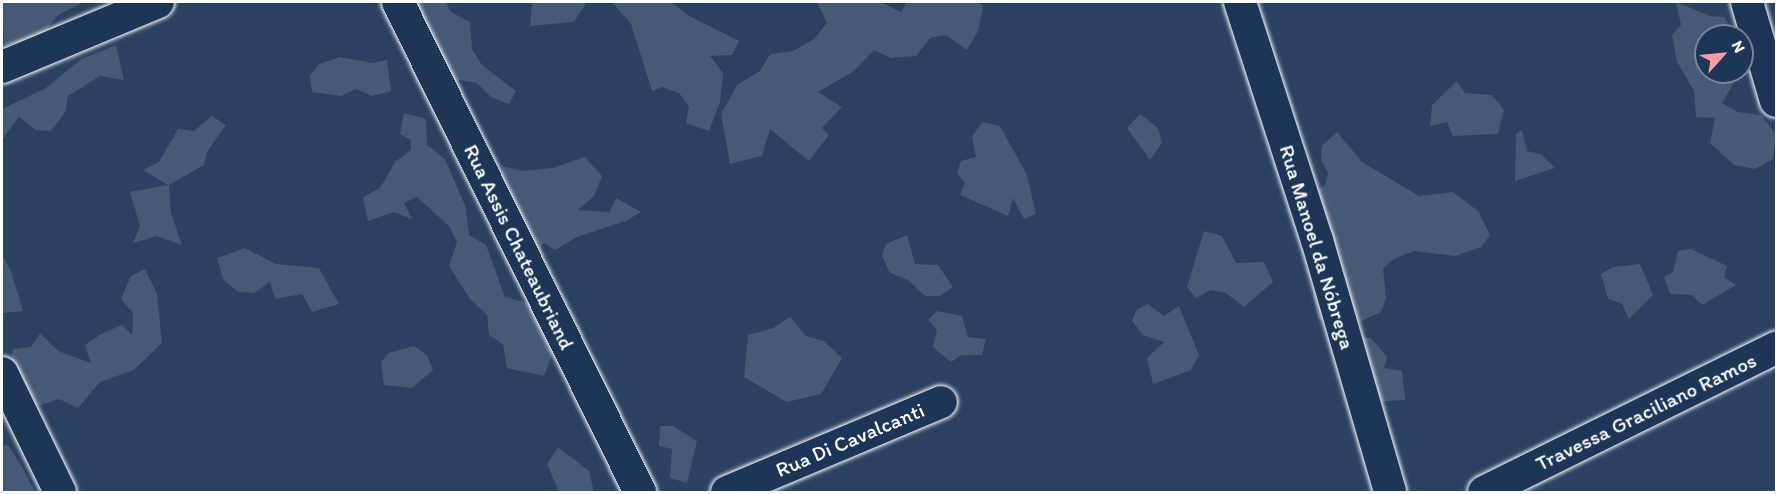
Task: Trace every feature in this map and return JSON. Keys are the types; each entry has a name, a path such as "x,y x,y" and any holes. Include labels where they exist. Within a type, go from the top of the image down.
{"street":[{"path":"2,67 158,2"},
{"name":"Rua Assis Chateaubriand","path":"398,2 640,492"},
{"name":"Rua Manoel da Nóbrega","path":"1240,2 1317,240 1390,492"},
{"path":"1747,2 1776,98"},
{"name":"Travessa Graciliano Ramos","path":"1484,492 1776,348"},
{"path":"2,373 60,492"},
{"name":"Rua Di Cavalcanti","path":"727,492 941,402"}],"shaded area":[{"path":"2,2 84,2 58,15 40,38 4,45"},
{"path":"412,2 446,2 451,12 470,22 472,49 482,65 516,91 509,104 491,97 477,83 460,80 443,87"},
{"path":"532,2 587,2 574,22 530,26"},
{"path":"612,2 671,2 689,16 739,41 732,55 710,56 723,73 720,102 709,131 686,123 689,106 679,93 662,87 652,91 631,24"},
{"path":"817,2 881,2 901,12 907,2 979,2 983,7 978,31 967,50 946,35 930,38 916,56 891,58 874,50 854,71 818,92 842,107 822,128 829,135 809,161 770,129 762,156 730,164 721,114 737,85 760,71 770,54 793,51 814,39 827,23"},
{"path":"1676,2 1710,16 1724,17 1729,24 1694,24 1694,84 1733,84 1722,103 1738,112 1761,115 1776,134 1773,159 1755,169 1734,165 1710,143 1715,118 1696,117 1694,91 1677,62 1672,35 1681,25"},
{"path":"116,45 124,80 100,76 68,96 66,111 51,131 35,130 19,117 2,140 2,109 46,88 80,60"},
{"path":"340,57 373,63 387,60 391,91 372,96 356,89 341,96 312,92 310,75 319,64"},
{"path":"1457,81 1465,93 1492,95 1504,110 1498,134 1453,136 1447,122 1430,126 1432,105"},
{"path":"404,113 426,119 427,145 445,159 466,208 469,235 486,245 505,297 545,307 557,342 544,376 507,368 503,344 489,335 487,315 470,299 449,266 457,242 449,226 417,197 404,203 412,219 394,212 368,221 363,197 380,188 395,162 411,150 411,140 400,134"},
{"path":"1140,114 1158,128 1162,143 1150,160 1127,128"},
{"path":"212,116 226,125 207,152 204,165 169,185 171,213 182,245 157,236 133,243 140,226 130,192 168,185 143,170 159,162 178,129 194,131"},
{"path":"982,122 1000,126 1027,175 1036,214 1024,219 1013,198 1008,216 960,195 965,183 957,173 961,161 976,157 972,137"},
{"path":"1522,130 1527,151 1541,154 1555,168 1515,181 1516,134"},
{"path":"1337,132 1362,162 1419,196 1453,192 1478,211 1490,235 1481,247 1455,256 1414,251 1394,259 1383,268 1386,298 1381,312 1339,332 1318,318 1313,297 1319,267 1304,198 1325,185 1328,173 1321,159 1322,146"},
{"path":"585,157 602,176 594,196 578,210 609,212 616,198 641,212 626,221 577,237 555,250 544,243 530,260 503,190 502,166 522,171 553,168"},
{"path":"1204,231 1222,236 1236,263 1264,262 1273,282 1244,307 1226,293 1211,290 1196,298 1187,287"},
{"path":"907,235 915,264 938,265 953,287 940,296 925,296 908,280 890,273 882,256 886,244"},
{"path":"245,248 276,264 319,268 339,304 312,312 302,294 275,299 270,282 254,293 238,292 223,279 217,258"},
{"path":"1691,249 1727,266 1724,277 1736,285 1702,305 1692,295 1670,294 1664,277 1673,272 1678,251"},
{"path":"2,254 12,274 23,311 2,313"},
{"path":"1640,264 1653,295 1629,319 1622,304 1608,299 1601,274 1613,267"},
{"path":"145,269 157,294 162,343 134,370 100,382 78,408 59,399 38,406 25,399 9,375 13,349 31,347 40,333 58,351 91,363 85,345 101,334 122,325 132,335 133,313 121,299 131,276"},
{"path":"1148,304 1164,316 1179,306 1199,355 1191,370 1153,384 1147,358 1164,342 1143,335 1132,321 1137,309"},
{"path":"937,311 962,316 968,337 986,339 982,355 962,355 951,362 933,347 937,330 928,320"},
{"path":"790,317 806,336 824,341 842,358 821,394 787,402 744,377 748,335 773,328"},
{"path":"1358,337 1371,338 1387,357 1384,368 1402,371 1405,400 1374,402"},
{"path":"414,346 427,355 433,370 412,388 384,385 381,362 389,353"},
{"path":"660,426 673,426 697,441 687,483 670,478 672,449 659,446"},
{"path":"8,445 35,492 2,492 2,446"},
{"path":"558,447 589,471 594,492 559,492 547,464"}]}
